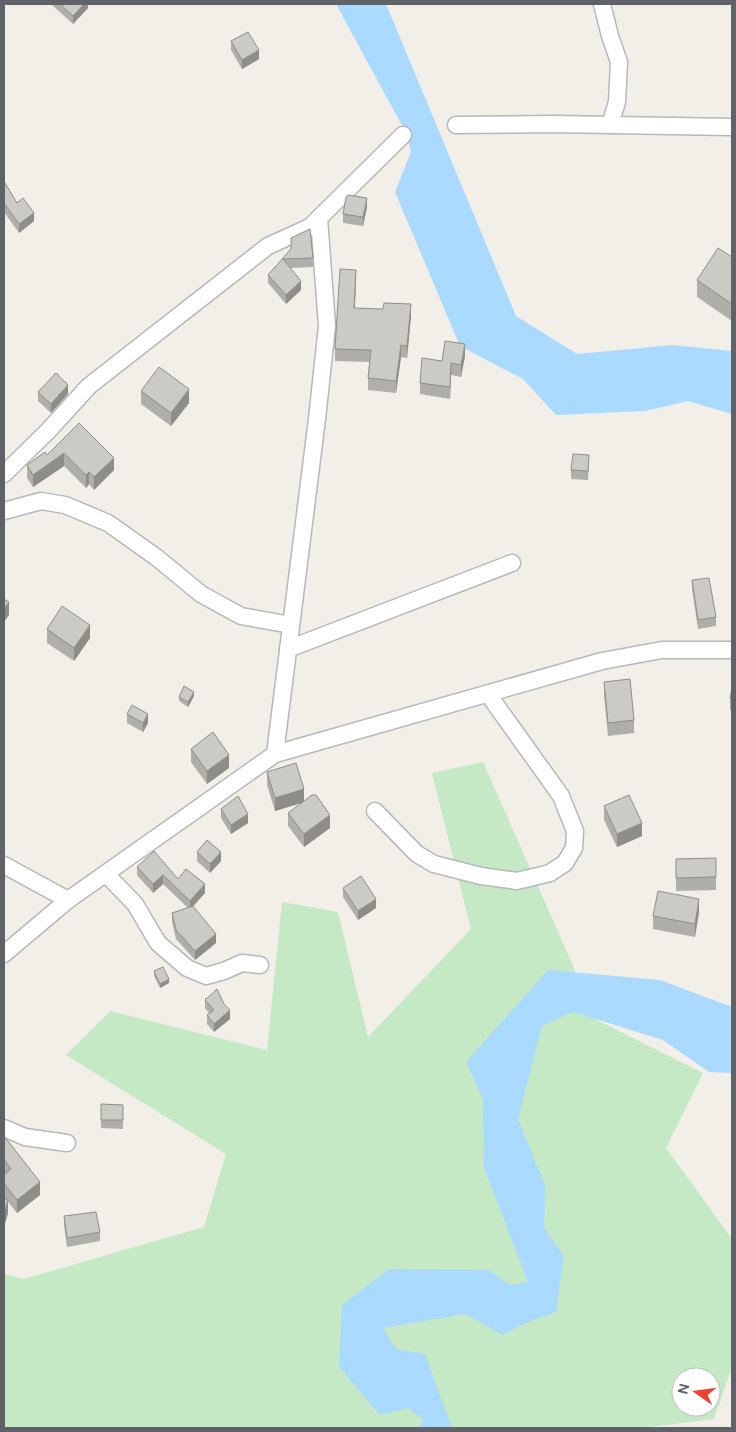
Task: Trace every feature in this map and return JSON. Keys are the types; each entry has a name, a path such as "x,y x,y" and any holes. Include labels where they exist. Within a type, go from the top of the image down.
{"street":[{"path":"602,4 610,36 620,62 617,102 610,125"},
{"path":"456,125 732,127"},
{"path":"4,474 42,438 89,386 268,246 310,227 402,135"},
{"path":"275,754 327,326 319,218"},
{"path":"4,511 41,501 66,505 108,523 156,557 201,594 241,616 291,625"},
{"path":"288,649 512,563"},
{"path":"4,954 68,900 275,754 611,659 662,650 732,650"},
{"path":"374,811 417,854 434,864 482,876 517,881 550,873 566,863 574,848 575,831 560,796 488,694"},
{"path":"4,865 68,900"},
{"path":"106,874 135,904 158,943 187,968 206,976 242,963 260,965"},
{"path":"4,1128 25,1137 67,1143"}],"green space":[{"path":"483,762 597,1020 703,1073 666,1148 732,1239 732,1367 721,1399 721,1367 671,1367 671,1417 715,1417 714,1419 642,1428 4,1428 4,1274 24,1279 204,1227 226,1154 66,1055 110,1011 267,1050 282,902 338,912 368,1037 471,929 432,773"}],"water":[{"path":"336,4 386,4 516,316 577,354 673,345 732,351 732,414 688,401 645,411 556,415 523,379 460,346 395,192 411,152 406,133"},
{"path":"548,970 660,980 732,1007 732,1073 709,1072 663,1040 573,1012 542,1026 518,1119 545,1185 544,1228 564,1256 556,1312 533,1320 502,1335 466,1314 383,1328 396,1349 425,1354 452,1428 419,1428 424,1420 408,1408 380,1415 339,1367 342,1305 389,1269 489,1270 510,1285 528,1282 484,1168 483,1099 466,1062"}],"building":[{"path":"60,4 84,4 73,16"},
{"path":"248,32 259,50 242,60 231,41"},
{"path":"5,183 17,203 23,198 34,213 19,224 4,203"},
{"path":"348,195 367,198 363,217 343,214"},
{"path":"310,229 313,258 283,259 301,281 286,295 268,275 291,249 291,238"},
{"path":"718,248 732,257 732,304 697,280"},
{"path":"340,269 356,270 354,308 383,309 384,303 411,304 407,346 401,345 396,381 368,378 371,350 335,349"},
{"path":"445,341 465,344 461,365 451,363 450,387 420,383 422,358 442,361"},
{"path":"159,367 189,389 171,413 141,391"},
{"path":"56,373 68,385 51,404 38,392"},
{"path":"79,423 114,458 94,477 89,472 86,475 64,453 33,475 27,465 45,452 47,455"},
{"path":"573,454 589,455 588,471 571,470"},
{"path":"709,578 716,617 698,620 692,580"},
{"path":"4,599 9,602 4,609"},
{"path":"62,606 90,625 74,648 47,629"},
{"path":"630,679 634,720 608,723 604,682"},
{"path":"184,686 194,692 188,702 179,697"},
{"path":"132,705 148,714 143,723 127,714"},
{"path":"213,732 229,755 207,771 191,749"},
{"path":"296,763 304,789 275,798 267,772"},
{"path":"312,795 316,795 330,815 304,834 288,813"},
{"path":"629,795 642,823 617,834 604,806"},
{"path":"238,796 248,814 231,825 221,809"},
{"path":"207,840 221,852 210,864 197,852"},
{"path":"154,851 178,879 186,869 205,884 190,901 163,875 153,884 137,867"},
{"path":"716,858 716,877 676,878 676,859"},
{"path":"361,876 376,899 358,911 343,888"},
{"path":"658,891 699,899 695,924 653,916"},
{"path":"193,906 216,934 195,951 176,930 172,913"},
{"path":"163,967 169,979 160,984 154,971"},
{"path":"217,989 224,1004 230,1010 214,1024 207,1015 214,1010 205,1000"},
{"path":"101,1104 123,1105 123,1120 101,1120"},
{"path":"4,1136 40,1182 17,1200 4,1183 4,1175 11,1169 4,1159"},
{"path":"4,1198 8,1200 4,1214"},
{"path":"96,1212 100,1232 67,1238 64,1216"}]}
